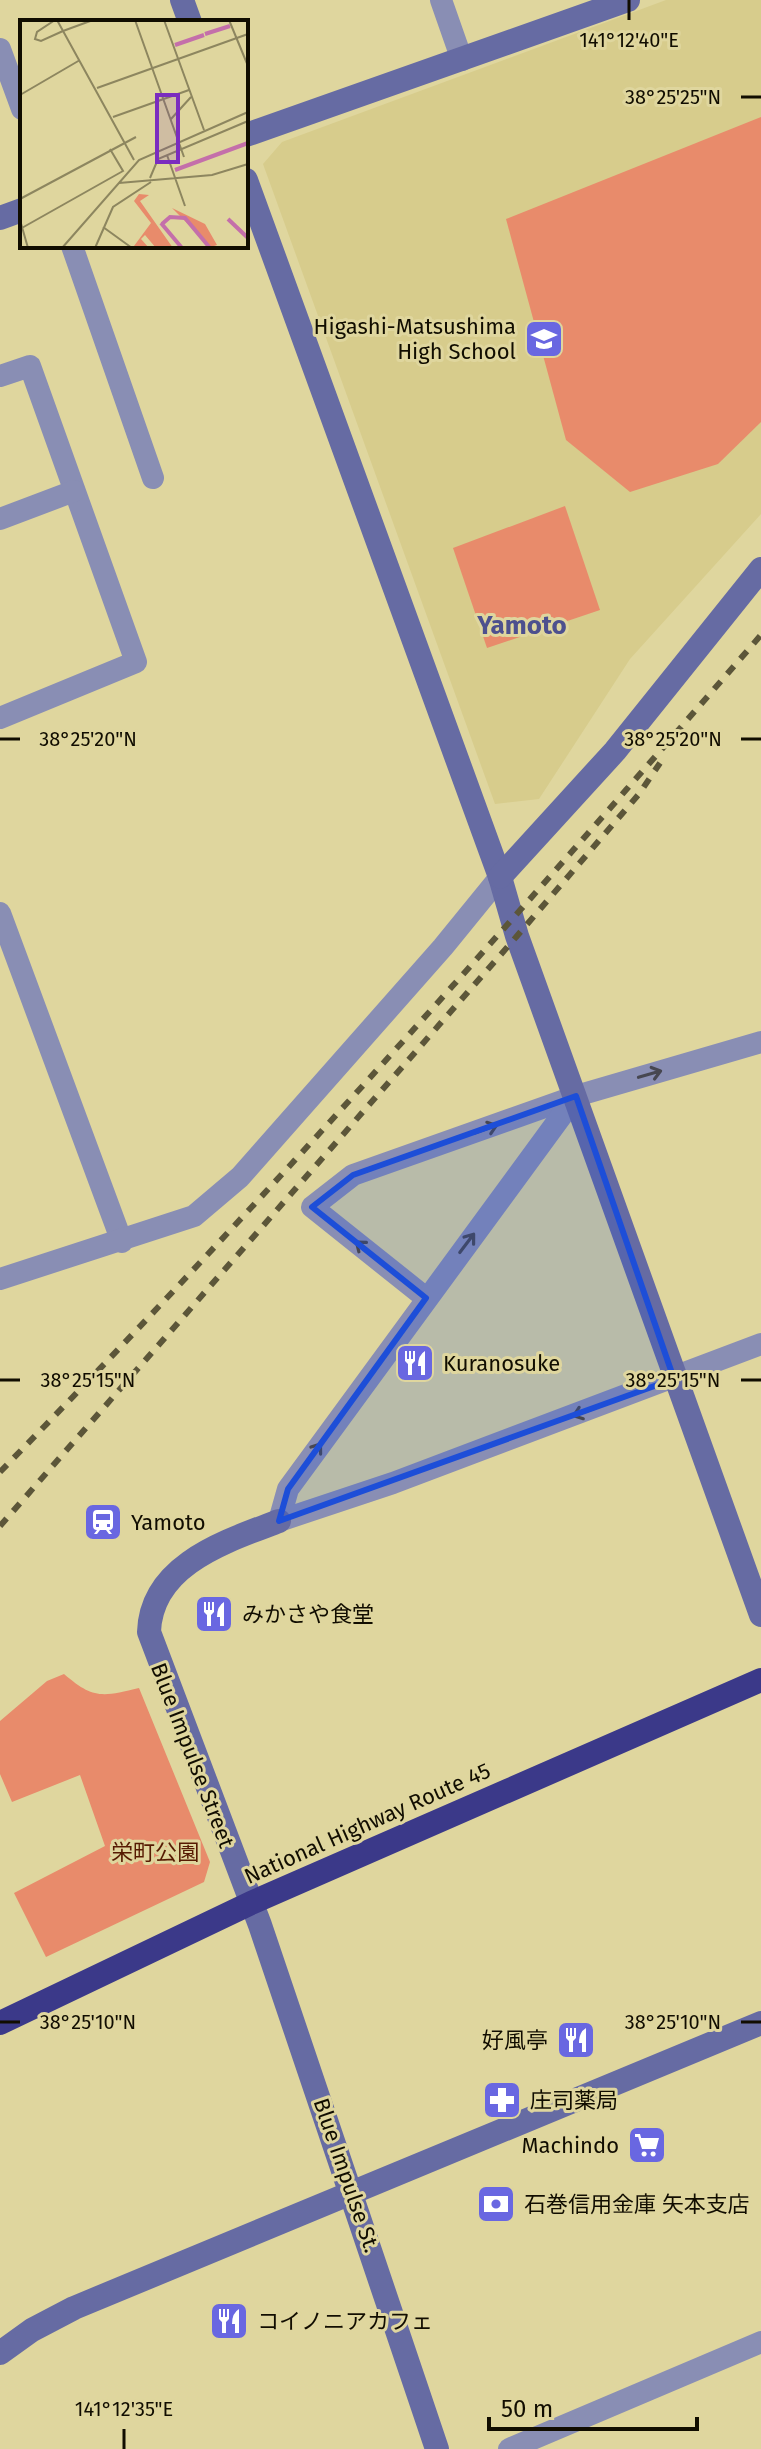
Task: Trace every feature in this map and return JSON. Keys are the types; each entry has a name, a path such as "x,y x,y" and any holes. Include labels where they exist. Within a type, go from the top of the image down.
{"highway":[{"name":"National Highway Route 45","path":"0,2023 251,1903 761,1680"}],"street":[{"path":"182,0 189,20"},
{"path":"441,0 462,60"},
{"path":"248,134 628,0"},
{"path":"0,49 20,104"},
{"path":"248,185 500,877 517,936 761,1615"},
{"path":"0,218 20,211"},
{"path":"73,248 153,478"},
{"path":"0,376 30,366 136,662 0,718"},
{"path":"0,519 74,491"},
{"path":"0,1279 122,1242 194,1216 240,1177 443,947 500,877 615,751 761,569"},
{"path":"0,913 122,1242"},
{"path":"426,1298 312,1207 353,1175 576,1096 761,1042"},
{"path":"279,1521 288,1489 576,1096"},
{"path":"279,1521 674,1379 761,1344"},
{"name":"Blue Impulse Street","path":"251,1903 154,1652 149,1620 165,1587 182,1568 221,1542 279,1521"},
{"name":"Blue Impulse St.","path":"251,1903 354,2193 437,2449"},
{"path":"0,2353 32,2330 74,2308 761,2023"},
{"path":"509,2449 761,2342"}],"highlighted area":[{"path":"576,1096 674,1379 279,1521 288,1489 426,1298 312,1207 353,1175"}],"shaded area":[{"name":"Higashi-Matsushima High School","path":"666,0 761,0 761,514 630,659 539,799 495,804 263,164 282,142"}],"green space":[{"path":"761,117 761,422 718,464 630,492 566,440 506,219"},
{"path":"565,506 600,610 487,648 453,548"},
{"name":"栄町公園","path":"64,1674 83,1688 98,1694 139,1688 210,1862 204,1882 46,1957 14,1893 105,1846 80,1775 12,1802 0,1774 0,1721 47,1681"}],"railway":[{"path":"0,1472 195,1268 386,1060 761,635"},
{"path":"0,1526 517,936 639,794 660,763"}],"place":[{"name":"Higashi-Matsushima High School","path":"544,339"},
{"name":"Kuranosuke","path":"415,1363"},
{"name":"Yamoto","path":"103,1522"},
{"name":"みかさや食堂","path":"214,1614"},
{"name":"好風亭","path":"576,2040"},
{"name":"庄司薬局","path":"502,2100"},
{"name":"Machindo","path":"647,2145"},
{"name":"石巻信用金庫 矢本支店","path":"496,2204"},
{"name":"コイノニアカフェ","path":"229,2321"}],"district":[{"name":"Yamoto","path":"522,625"}]}
